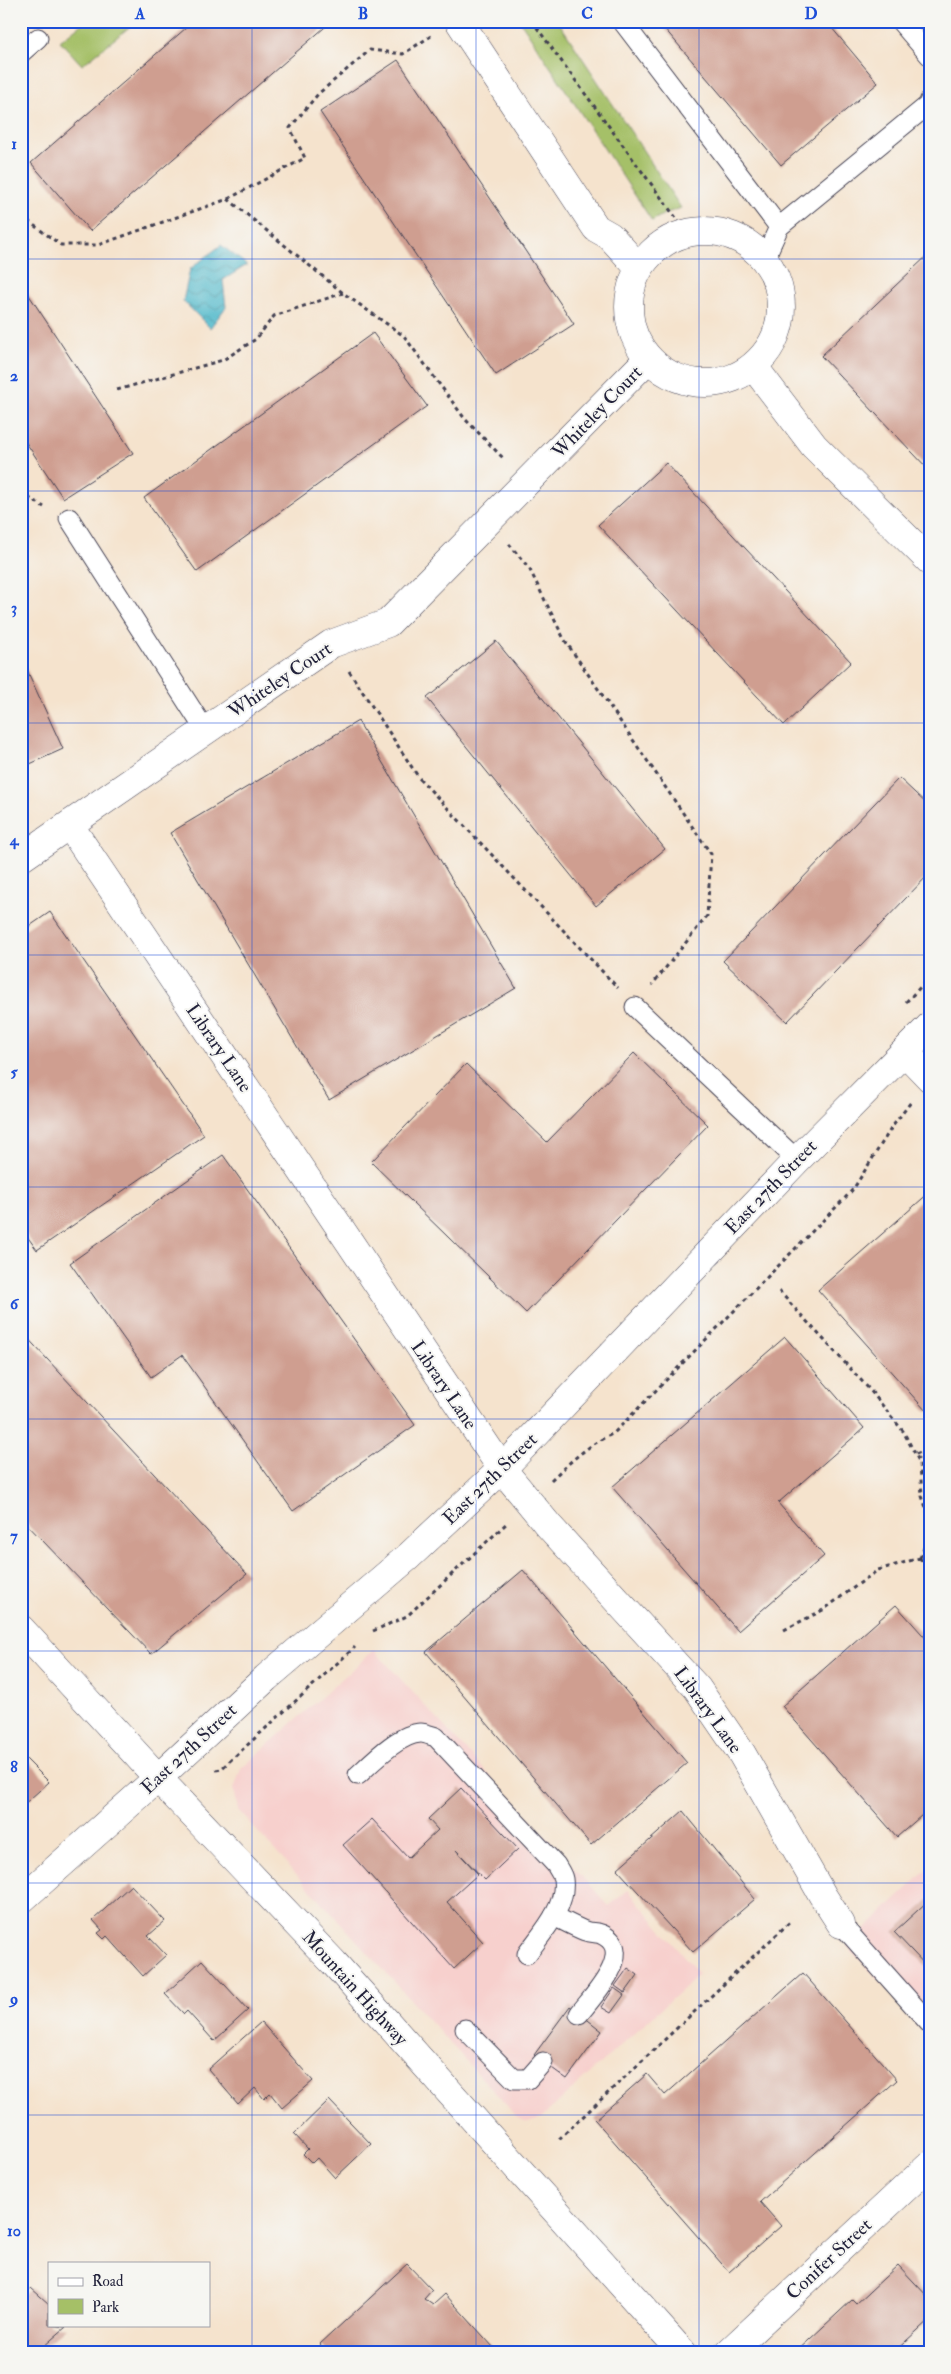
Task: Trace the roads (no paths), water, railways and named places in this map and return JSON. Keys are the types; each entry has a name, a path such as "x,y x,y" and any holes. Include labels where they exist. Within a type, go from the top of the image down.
{"street":[{"path":"459,21 596,228 610,236 639,268"},
{"name":"Whiteley Court","path":"713,231 739,238 764,258 778,282 782,315 773,345 754,367 736,378 706,385 681,380 648,359 632,331 629,306 634,281 639,268 660,246 687,233 713,231"},
{"name":"Whiteley Court","path":"21,858 70,826 205,730 331,644 388,623 527,484 648,359"},
{"path":"754,367 814,446 930,561"},
{"name":"Library Lane","path":"70,826 502,1469 548,1525 698,1688 742,1754 813,1880 842,1924"},
{"name":"East 27th Street","path":"21,1900 158,1778 266,1678 409,1556 502,1469 797,1160 930,1026"},
{"path":"905,1052 930,1078"},
{"name":"Mountain Highway","path":"21,1628 158,1778 334,1963 683,2353"},
{"name":"Conifer Street","path":"728,2353 930,2165"}],"lane":[{"path":"622,21 779,227"},
{"path":"900,21 930,56"},
{"path":"21,53 38,38"},
{"path":"764,258 779,227 928,105 930,100"},
{"path":"69,518 205,730"},
{"path":"635,1007 797,1160"},
{"path":"358,1776 382,1753 407,1737 421,1733 436,1737 556,1865 563,1878 562,1896 554,1916 527,1954"},
{"path":"554,1916 588,1932 600,1934 611,1942 616,1956 613,1969 579,2014"},
{"path":"842,1924 930,2024"},
{"path":"466,2029 514,2080 528,2079 543,2062"}],"water":[{"path":"221,245 247,265 223,280 226,307 210,328 183,301 190,269"}]}
